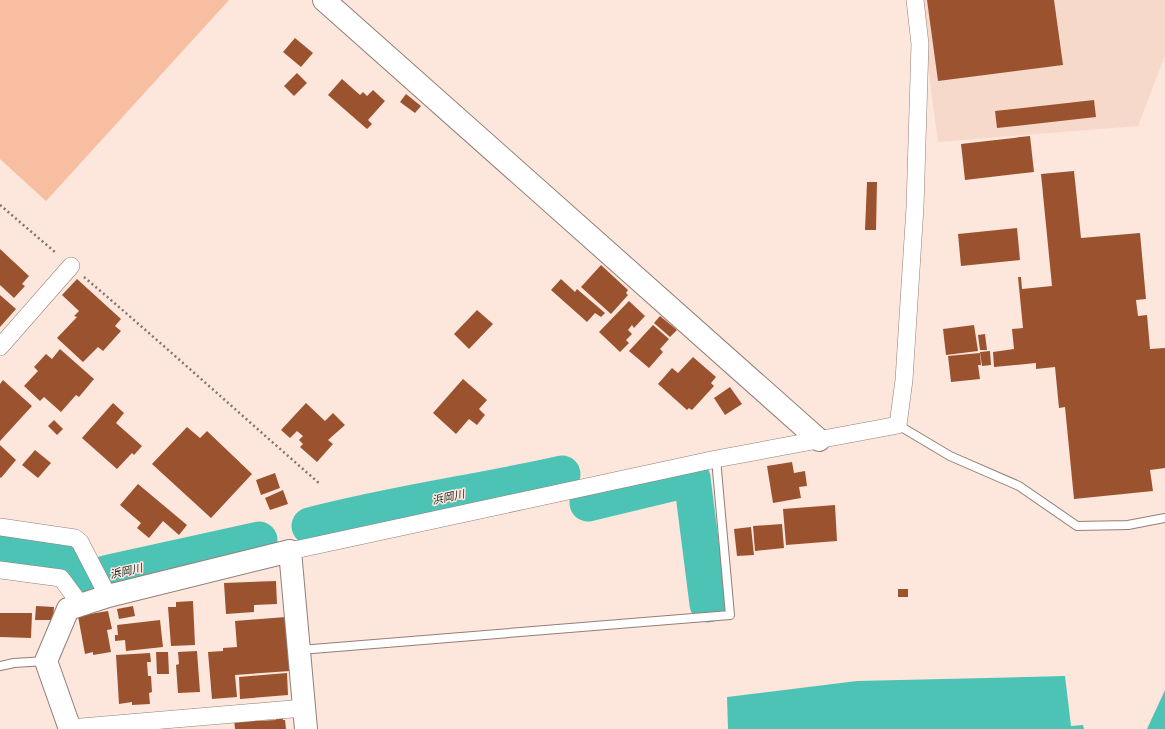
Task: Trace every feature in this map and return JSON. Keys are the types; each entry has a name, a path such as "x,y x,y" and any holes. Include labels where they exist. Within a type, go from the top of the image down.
{"street":[{"path":"324,0 818,440"},
{"path":"290,551 305,719 70,729 46,661 68,610 81,605 108,596 290,551 716,459 898,425 904,380 915,207 920,44 914,0"},
{"path":"0,347 71,266"},
{"path":"0,527 75,538 80,542 108,596"},
{"path":"0,570 61,578 81,605"}],"lane":[{"path":"898,425 950,456 1019,486 1077,526 1128,525 1165,518"},
{"path":"299,650 730,615 716,459"},
{"path":"0,666 14,663 46,661"}],"path":[{"path":"0,205 143,328 320,484"}],"shaded area":[{"path":"0,0 229,0 46,201 0,159"},
{"path":"919,0 1165,0 1165,56 1138,126 938,142"}],"water":[{"path":"1065,676 1071,726 1083,725 1084,729 728,729 727,697 857,681"},
{"path":"1165,690 1165,729 1147,729"}],"building":[{"path":"927,0 1054,0 1063,65 938,81"},
{"path":"295,38 313,53 301,67 283,52"},
{"path":"297,73 307,83 294,96 284,86"},
{"path":"342,79 360,95 363,92 367,96 373,90 385,101 368,120 372,124 367,129 328,95"},
{"path":"406,94 421,106 415,113 400,102"},
{"path":"1094,100 1096,117 997,128 995,111"},
{"path":"1030,136 1034,172 965,180 961,144"},
{"path":"1074,171 1081,238 1140,233 1146,299 1136,300 1138,316 1147,315 1150,349 1165,348 1165,468 1150,470 1153,491 1074,499 1065,407 1059,408 1055,367 1036,369 1036,363 994,367 993,352 1014,349 1012,329 1023,328 1018,277 1021,277 1022,289 1052,286 1041,174"},
{"path":"867,182 877,182 876,230 865,230"},
{"path":"1017,228 1020,260 961,266 958,234"},
{"path":"0,249 29,276 22,284 25,286 14,298 0,285"},
{"path":"601,265 628,290 626,293 628,295 611,314 581,287"},
{"path":"77,279 121,319 115,326 121,331 103,351 98,347 83,362 57,338 77,317 74,316 79,311 62,295"},
{"path":"561,279 575,292 577,289 605,313 601,317 595,313 587,322 551,290"},
{"path":"0,295 16,309 0,327"},
{"path":"629,301 645,316 634,328 632,325 628,330 632,334 626,340 629,343 620,352 599,332"},
{"path":"477,310 493,324 469,349 454,334"},
{"path":"660,316 677,330 670,337 654,323"},
{"path":"653,325 669,339 660,349 663,352 649,368 629,351"},
{"path":"974,325 978,351 946,355 943,329"},
{"path":"985,334 987,350 980,350 978,335"},
{"path":"60,349 94,379 79,397 76,395 61,412 44,397 40,401 24,386 38,371 34,367 46,354 52,359"},
{"path":"990,351 991,365 982,366 980,352"},
{"path":"980,353 981,365 978,365 980,379 951,382 948,356"},
{"path":"693,357 716,377 711,383 714,386 692,410 689,408 687,410 658,384 672,368 678,373"},
{"path":"463,379 487,400 479,409 485,415 477,425 469,419 456,434 433,413"},
{"path":"3,380 32,406 0,441 0,384"},
{"path":"730,387 742,404 725,415 714,398"},
{"path":"113,403 124,413 116,423 142,446 134,455 132,453 117,469 82,438"},
{"path":"306,403 325,421 333,413 345,425 328,440 333,444 317,462 300,447 303,444 299,440 303,436 297,431 290,438 281,430"},
{"path":"54,420 63,429 57,435 48,426"},
{"path":"187,427 200,438 207,431 252,474 211,518 152,464"},
{"path":"0,445 16,460 1,478 0,477"},
{"path":"35,450 51,463 38,478 22,465"},
{"path":"792,462 794,473 805,471 807,486 799,487 801,498 773,503 767,466"},
{"path":"275,473 280,488 261,495 256,480"},
{"path":"138,484 187,525 179,535 163,521 149,538 137,528 141,523 120,505"},
{"path":"283,490 288,504 270,510 265,498"},
{"path":"835,505 837,541 786,545 783,509"},
{"path":"782,524 784,548 755,551 753,526"},
{"path":"751,527 754,555 737,556 734,529"},
{"path":"276,581 277,604 254,605 254,612 226,614 224,583"},
{"path":"898,589 908,589 908,597 898,597"},
{"path":"193,601 195,645 171,646 168,607 176,607 176,602"},
{"path":"36,606 54,607 53,620 35,620"},
{"path":"133,606 135,616 119,619 117,609"},
{"path":"108,611 112,629 107,630 111,652 93,655 93,652 85,654 78,616"},
{"path":"0,613 32,613 31,638 0,637"},
{"path":"286,617 290,671 235,675 237,697 212,699 208,652 223,651 223,648 237,647 235,621"},
{"path":"160,620 163,647 126,651 125,640 115,641 115,635 118,635 117,625"},
{"path":"197,651 200,692 178,693 176,665 179,664 178,652"},
{"path":"156,652 168,652 169,674 157,674"},
{"path":"150,653 151,662 147,662 148,676 151,676 152,692 149,693 150,704 132,705 132,702 119,704 116,655"},
{"path":"287,673 288,695 240,699 239,677"},
{"path":"255,717 256,721 276,720 276,717 283,717 283,720 285,720 286,729 235,729 234,719"}],"waterway":[{"name":"浜岡川","path":"310,526 373,511 562,474"},
{"name":"浜岡川","path":"588,503 692,478 708,604"},
{"name":"浜岡川","path":"0,551 66,562 85,580 109,573 259,540"}]}
